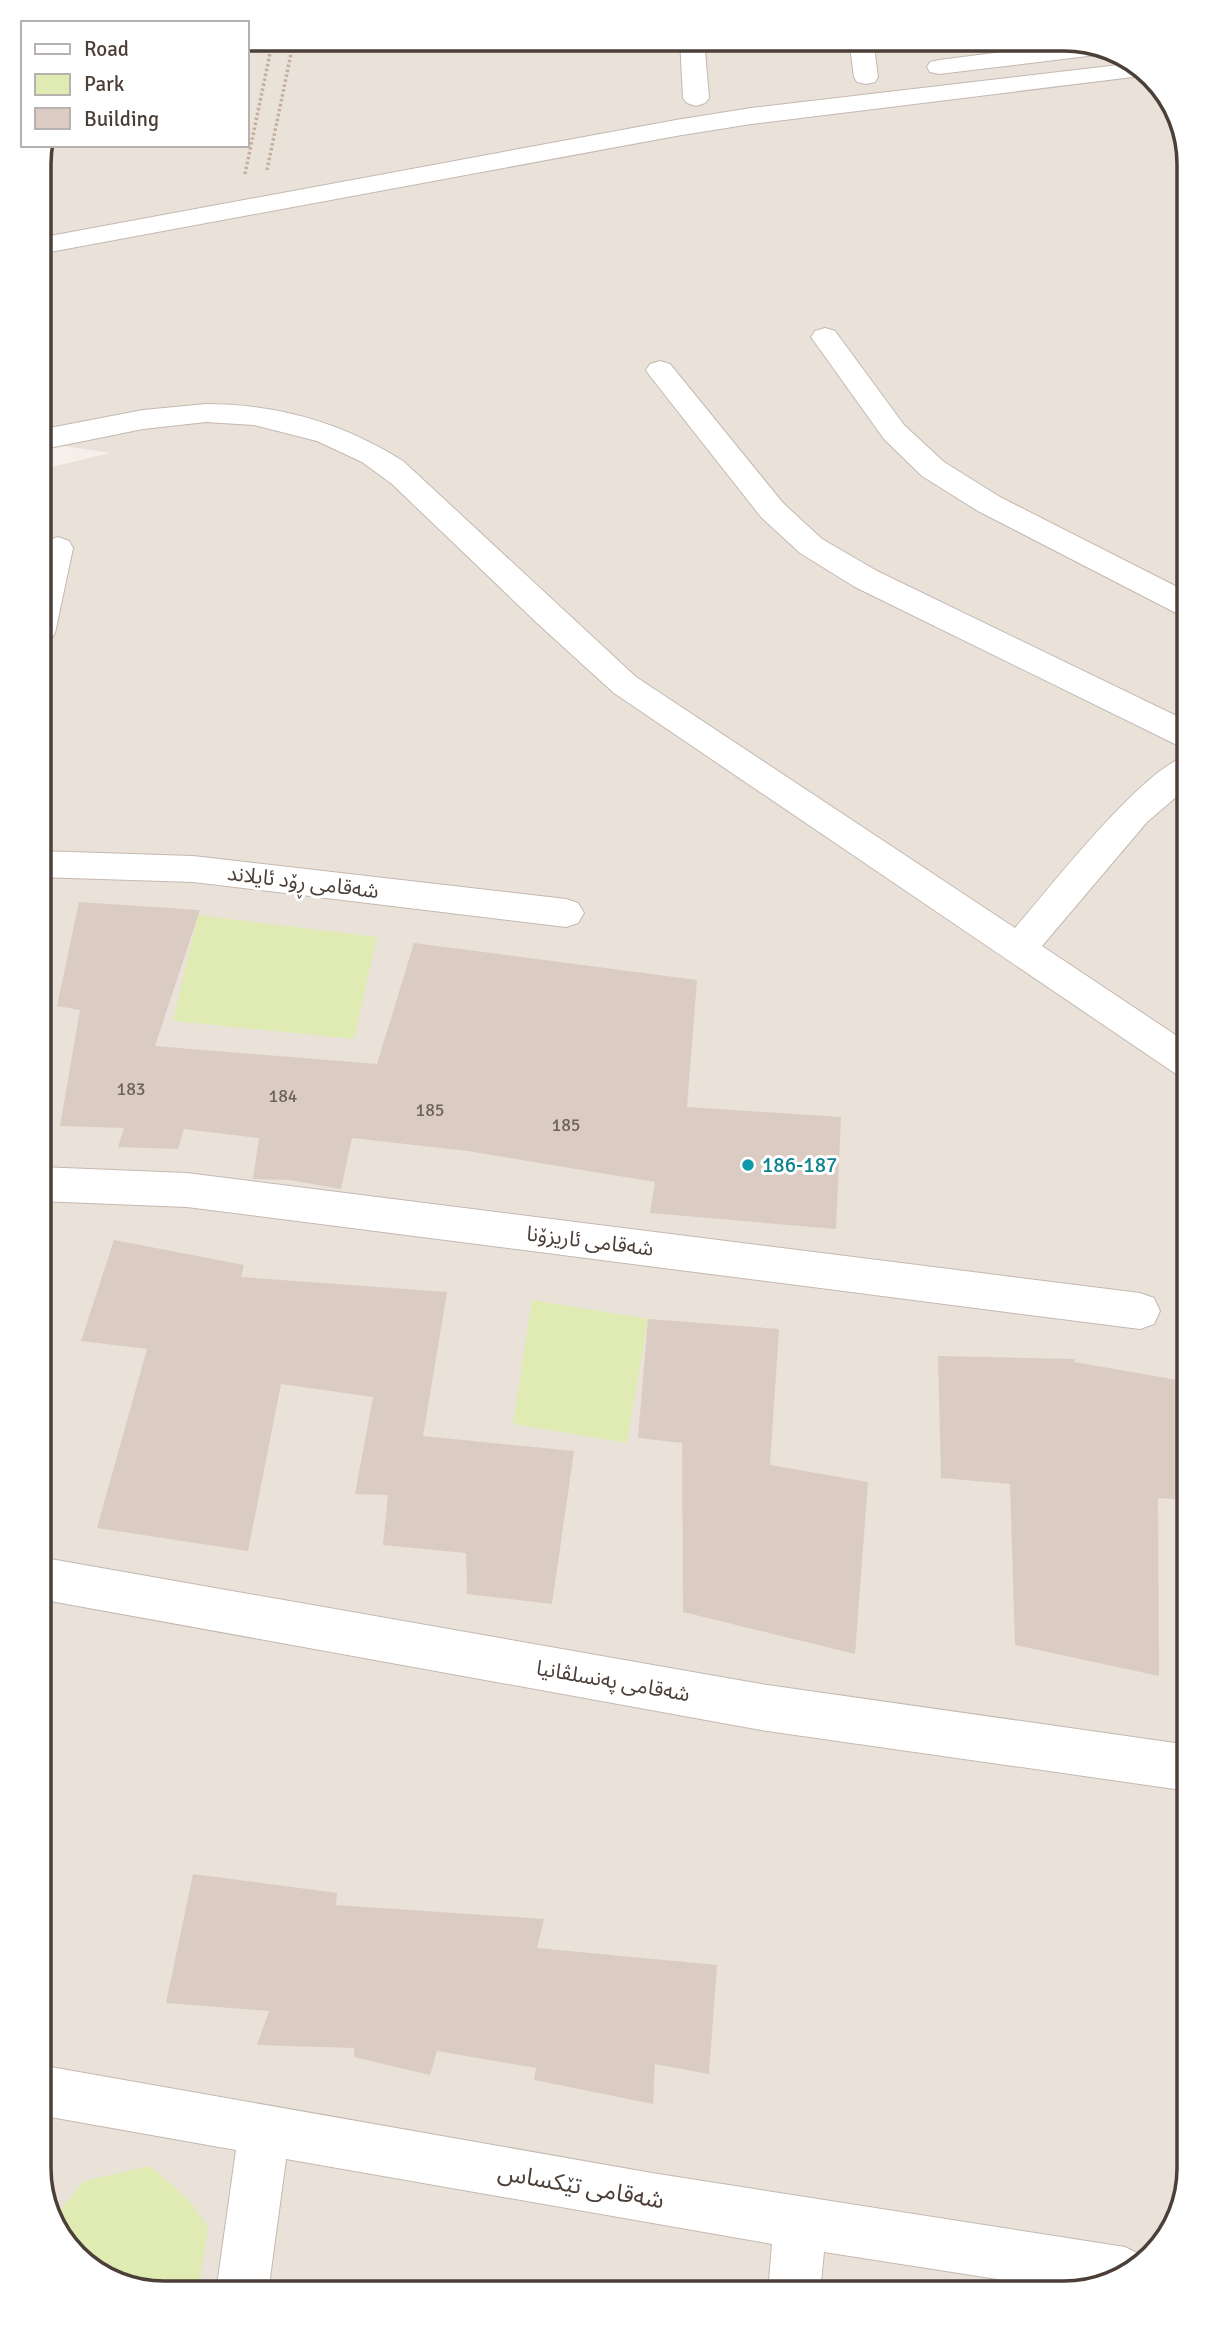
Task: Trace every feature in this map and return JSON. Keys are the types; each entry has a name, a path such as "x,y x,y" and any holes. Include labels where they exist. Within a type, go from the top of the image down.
{"street":[{"path":"693,51 696,98"},
{"path":"863,51 866,77"},
{"path":"918,70 970,63 996,51"},
{"path":"1010,51 1031,55 1068,51"},
{"path":"1031,55 1039,82"},
{"path":"970,63 980,89"},
{"path":"51,244 676,128 1128,71"},
{"path":"840,80 892,74"},
{"path":"670,103 814,84"},
{"path":"51,220 442,147"},
{"path":"825,337 894,432 933,469 989,504 1177,600"},
{"path":"660,370 772,510 811,546 866,579 1177,730"},
{"path":"51,438 167,415 209,413 290,423 361,450 392,468 418,490 564,631 625,685 1020,947 1177,1055"},
{"path":"51,580 58,548"},
{"path":"1020,947 1135,813 1177,777"},
{"name":"شەقامی ڕۆد ئایلاند","path":"51,864 193,869 566,913"},
{"name":"شەقامی ئاریزۆنا","path":"51,1184 187,1190 1140,1311"},
{"name":"شەقامی پەنسلڤانیا","path":"51,1580 761,1707 1177,1766"},
{"name":"شەقامی تێکساس","path":"51,2092 652,2199 1112,2271"},
{"path":"244,2281 264,2130"},
{"path":"795,2281 800,2222"}],"path":[{"path":"254,183 271,51"},
{"path":"254,183 290,51"}],"shaded area":[{"path":"248,51 1072,51 1108,59 1121,66 1144,84 1162,107 1175,141 1177,163 1177,2169 1171,2205 1158,2231 1139,2253 1108,2273 1065,2281 156,2281 127,2275 101,2262 79,2243 59,2212 51,2169 51,467 110,453 51,444 53,147 248,147"}],"green space":[{"path":"198,915 377,937 354,1039 173,1021"},
{"path":"532,1300 648,1319 627,1443 513,1424"},
{"path":"150,2166 189,2200 208,2227 200,2281 141,2279 114,2270 89,2253 70,2231 59,2211 84,2181"}],"building":[{"path":"79,902 200,910 155,1046 377,1064 414,943 697,980 687,1107 841,1117 836,1229 650,1213 655,1182 468,1151 352,1138 341,1189 290,1180 253,1179 259,1138 184,1129 178,1149 118,1147 124,1128 60,1126 80,1010 57,1006"},
{"path":"114,1240 244,1265 241,1277 447,1292 423,1436 574,1451 552,1604 467,1594 466,1553 383,1545 388,1495 355,1494 373,1397 281,1384 248,1551 97,1528 147,1349 81,1341"},
{"path":"648,1319 779,1329 770,1465 868,1482 855,1654 683,1612 682,1443 638,1438"},
{"path":"938,1356 1075,1359 1074,1362 1177,1380 1177,1499 1158,1498 1159,1676 1015,1645 1010,1484 941,1478"},
{"path":"193,1874 337,1893 336,1905 544,1919 537,1948 717,1965 709,2074 655,2064 653,2104 534,2080 536,2068 437,2051 430,2075 354,2057 354,2048 257,2045 269,2011 166,2003"}],"place":[{"name":"186-187","path":"748,1165"}]}
